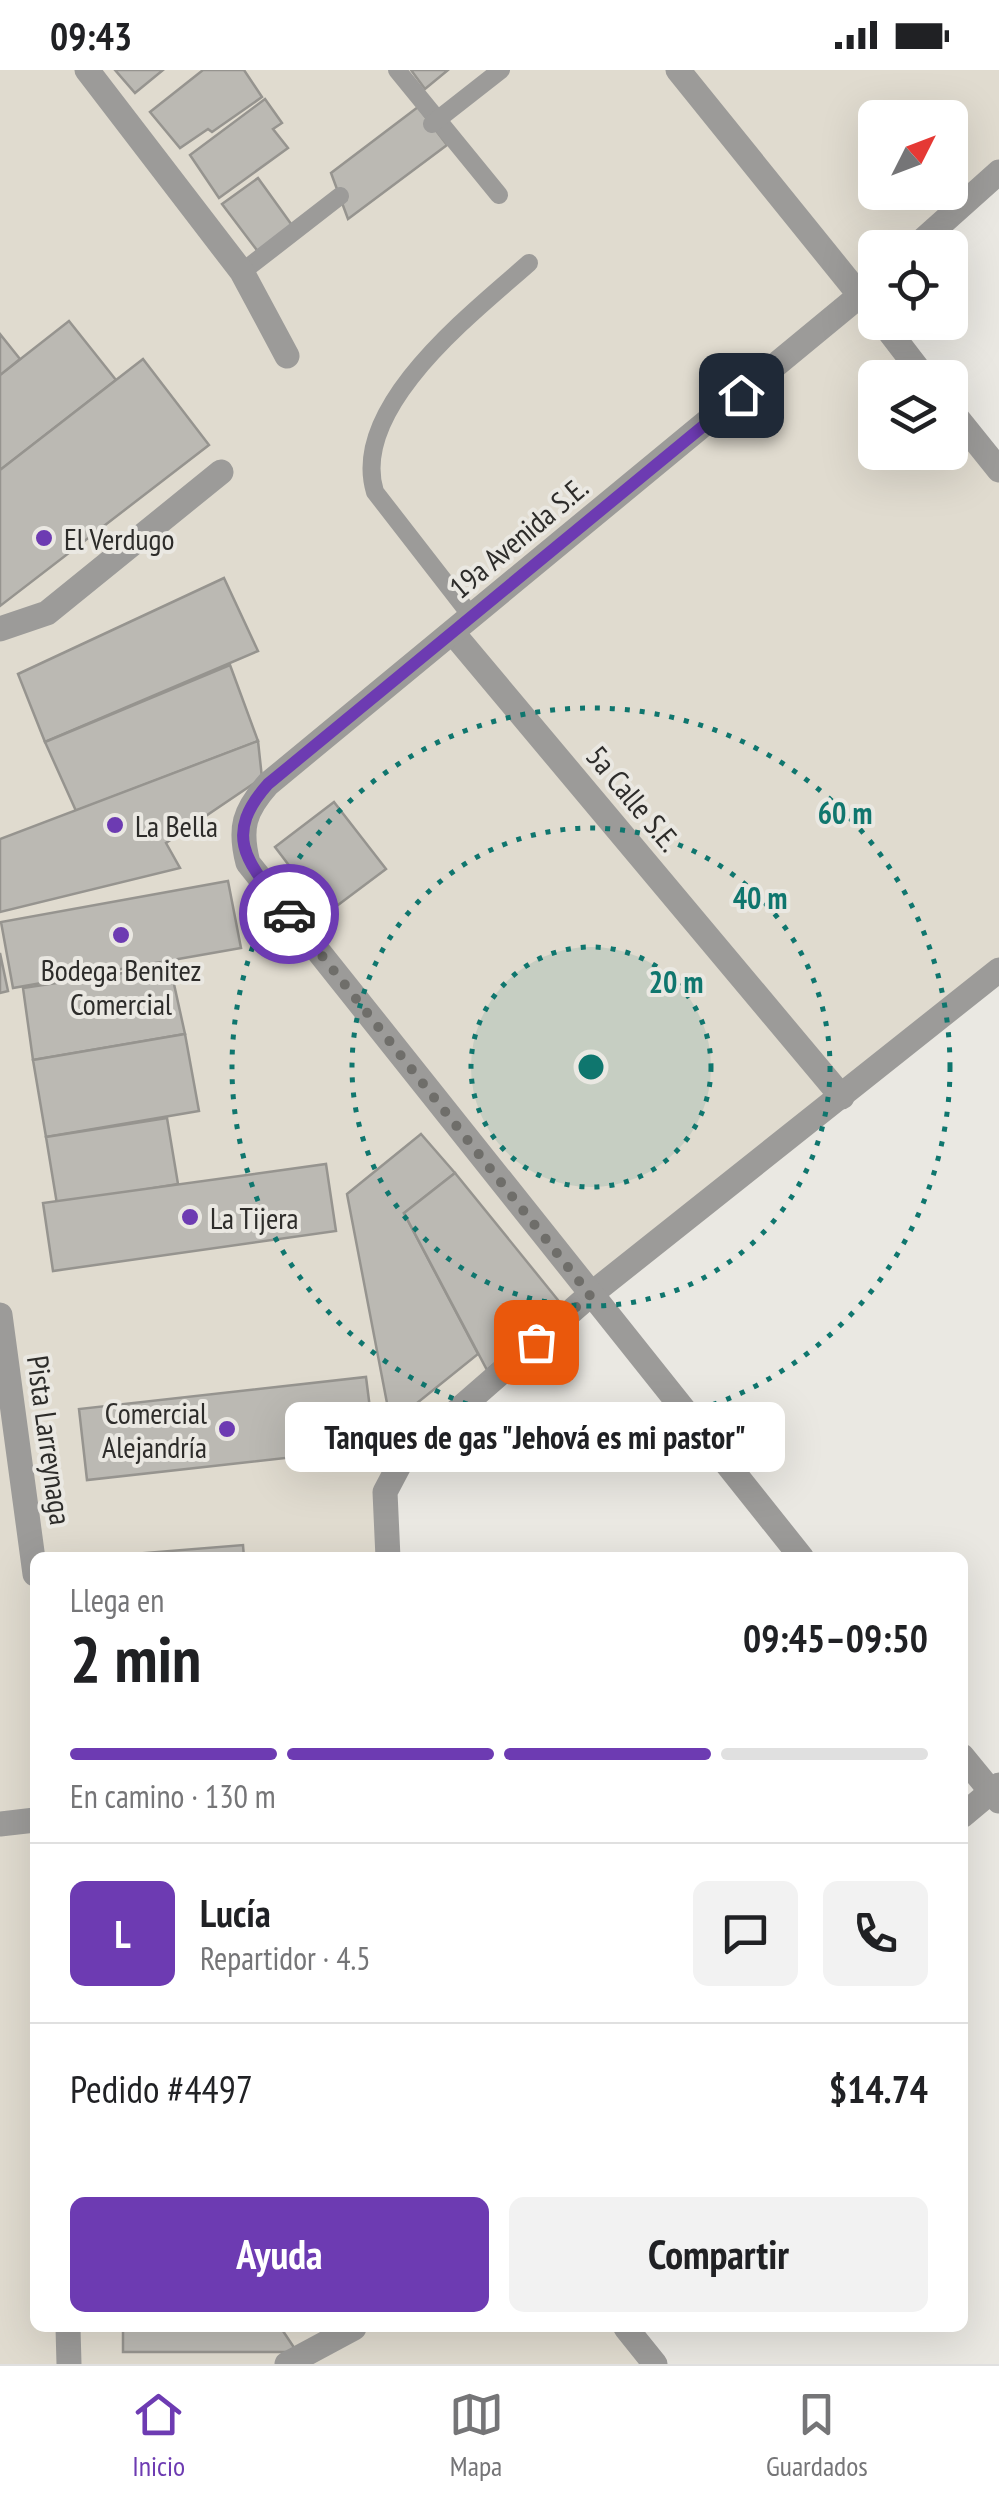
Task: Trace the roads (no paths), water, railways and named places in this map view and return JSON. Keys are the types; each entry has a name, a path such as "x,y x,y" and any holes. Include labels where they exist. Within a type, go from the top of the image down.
{"street":[{"path":"86,70 242,272 286,356"},
{"path":"678,70 858,284"},
{"path":"934,230 999,172"},
{"name":"19a Avenida S.E.","path":"590,1295 248,863 240,834 248,807 258,796 463,625 858,308"},
{"path":"896,340 911,360"},
{"path":"968,431 999,470"},
{"path":"0,629 46,612 221,472"},
{"name":"5a Calle S.E.","path":"463,625 842,1097"},
{"path":"388,1552 385,1492 403,1458 590,1295 999,970"},
{"path":"590,1295 797,1552"},
{"name":"Pista Larreynaga","path":"0,1315 32,1552"},
{"path":"968,1762 997,1792 968,1812"},
{"path":"0,1824 30,1821"},
{"path":"68,2332 68,2364"},
{"path":"286,2364 349,2332"},
{"path":"629,2332 655,2364"}],"lane":[{"path":"398,70 434,122 499,195"},
{"path":"434,122 501,70"},
{"path":"242,272 340,196"},
{"path":"463,625 376,492 370,475 388,412 424,357 529,264"}],"place":[{"name":"El Verdugo","path":"44,538"},
{"name":"La Bella","path":"115,825"},
{"name":"Bodega Benitez Comercial","path":"121,935"},
{"name":"La Tijera","path":"190,1217"},
{"name":"Tanques de gas \"Jehová es mi pastor\"","path":"536,1342"},
{"name":"Comercial Alejandría","path":"227,1429"}]}
